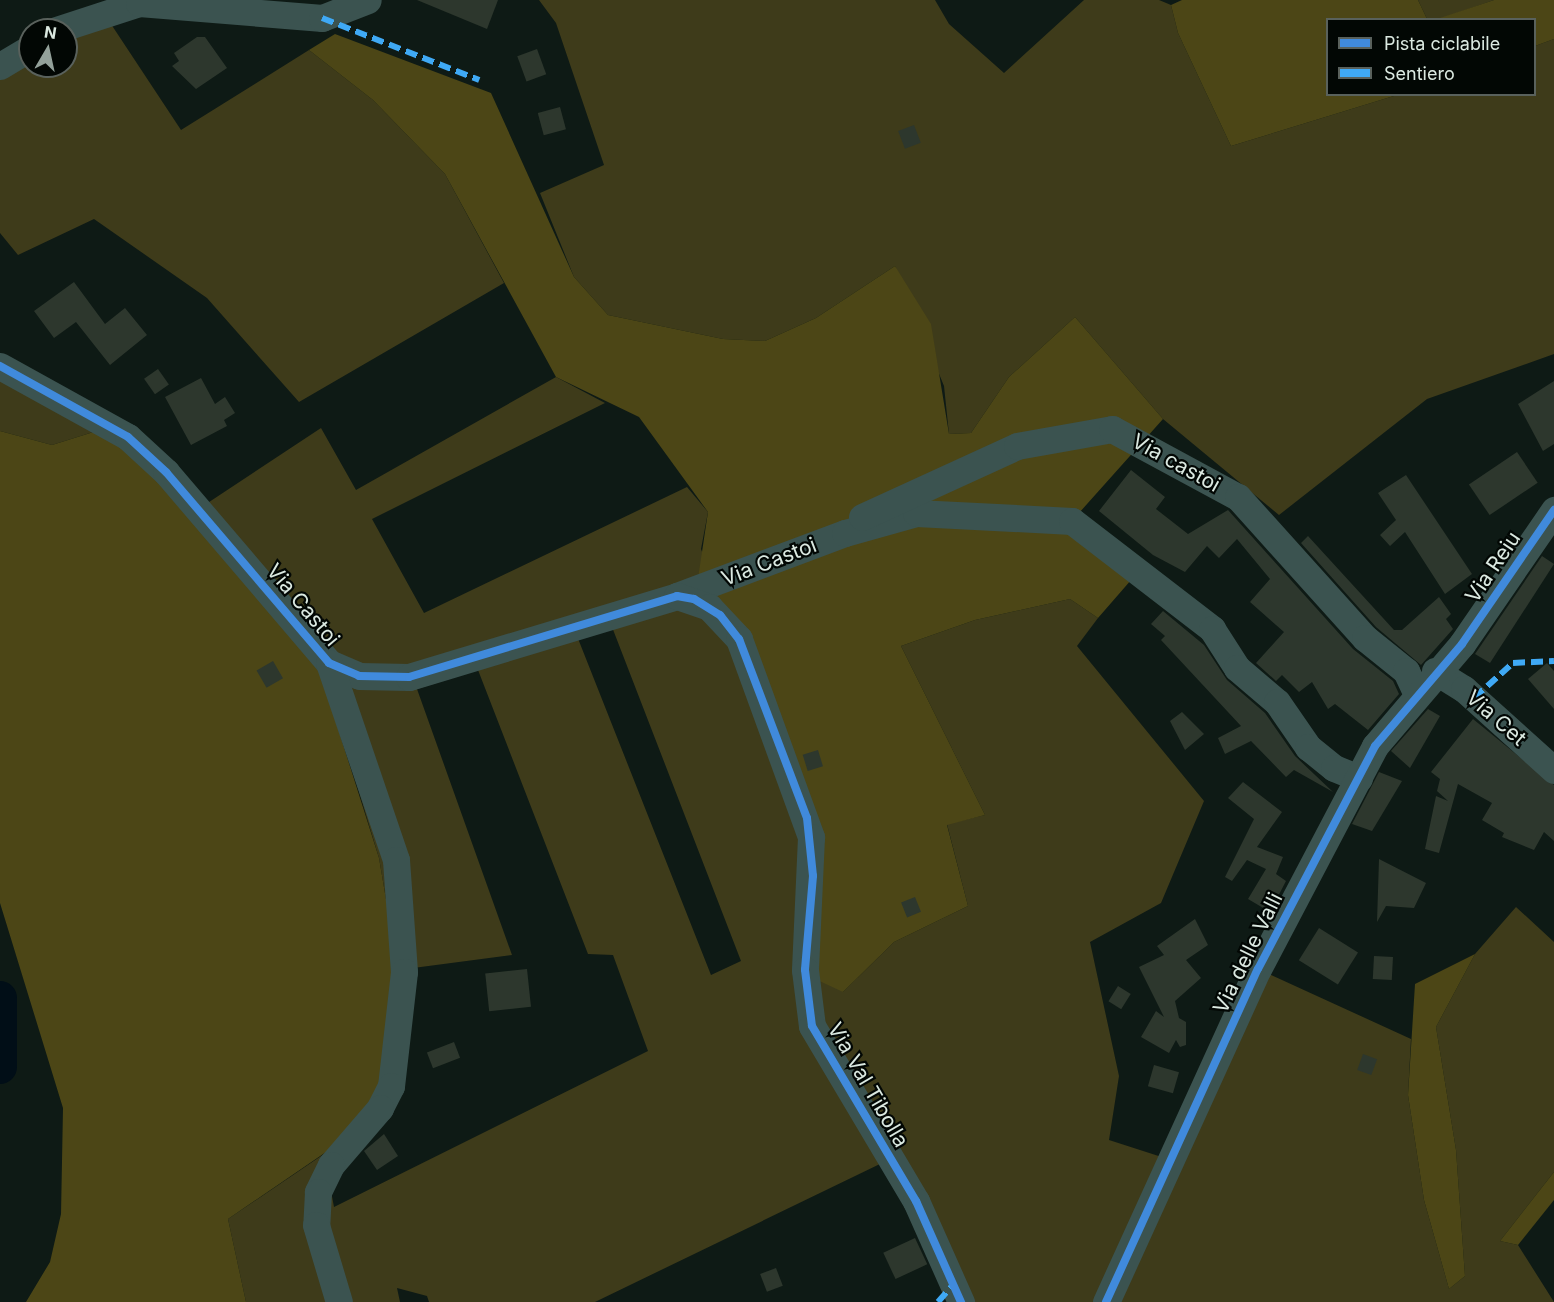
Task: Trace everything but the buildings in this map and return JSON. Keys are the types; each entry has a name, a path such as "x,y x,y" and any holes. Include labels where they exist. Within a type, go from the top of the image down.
{"street":[{"path":"78,23 139,3 322,18 368,0"},
{"path":"0,66 18,55"},
{"name":"Via Castoi","path":"0,366 128,437 166,472 329,663 372,679 409,677 677,596 799,550 916,513 1072,521 1204,622 1237,668 1277,702 1308,747 1334,768 1359,778"},
{"name":"Via castoi","path":"799,550 898,498 1017,446 1112,429 1238,497 1365,638 1406,671 1416,695"},
{"name":"Via Reiu","path":"1462,644 1554,510"},
{"name":"Via Val Tibolla","path":"677,596 709,607 739,639 811,837 805,970 812,1026 916,1201 961,1302"},
{"name":"Via delle Valli","path":"1106,1302 1257,969 1376,746 1435,671 1462,644"},
{"path":"329,663 396,860 404,972 391,1086 380,1108 331,1165 318,1192 317,1234 339,1302"},
{"name":"Via Cet","path":"1435,671 1464,689 1554,770"}],"shaded area":[{"path":"539,0 935,0 949,24 1004,73 1084,0 1159,0 1171,5 1178,33 1231,146 1394,96 1536,96 1536,46 1554,39 1554,354 1427,399 1279,515 1163,419 1075,317 1009,377 971,433 949,434 944,386 895,266 816,318 765,341 723,339 608,315 574,277 540,193 604,165 556,23"},
{"path":"1182,0 1418,0 1427,18 1326,18 1326,96 1394,96 1231,146 1178,33 1171,5"},
{"path":"1418,0 1494,0 1443,18 1427,18"},
{"path":"1494,0 1554,0 1554,39 1536,46 1536,18 1440,18"},
{"path":"107,18 181,130 309,50 373,100 445,174 504,283 299,402 207,298 94,219 18,255 0,233 0,66 18,58 18,78 78,78 78,31"},
{"path":"335,34 491,93 574,277 608,315 723,339 765,341 816,318 895,266 931,324 949,434 971,433 1009,377 1075,317 1163,419 1079,513 1145,564 1098,618 1070,599 975,620 901,646 985,815 947,825 968,906 894,942 843,992 798,971 803,832 737,653 694,605 708,512 639,417 556,377 445,174 373,100 309,50"},
{"path":"0,377 103,429 52,445 0,431"},
{"path":"556,377 605,403 372,519 424,613 687,487 708,512 701,549 803,832 843,992 894,942 968,906 947,824 985,815 901,646 975,620 1070,599 1098,618 1077,646 1204,801 1161,903 1090,942 1119,1076 1109,1140 1171,1160 1258,969 1411,1039 1408,1095 1424,1200 1449,1289 1465,1276 1456,1150 1436,1027 1475,954 1516,907 1554,942 1554,1172 1500,1241 1518,1245 1554,1302 972,1302 882,1163 595,1302 429,1302 427,1296 397,1288 400,1302 246,1302 228,1219 324,1154 334,1207 648,1051 613,955 588,954 478,670 417,689 512,955 398,970 379,858 330,696 191,514 321,428 356,490","holes":["612,627 741,961 711,975 577,636"]},
{"path":"103,429 305,624 379,858 398,970 386,1076 348,1137 228,1219 246,1302 26,1302 50,1262 61,1214 63,1108 0,903 0,431 52,445"},
{"path":"1475,954 1436,1027 1456,1150 1465,1276 1449,1289 1424,1200 1408,1095 1415,984"},
{"path":"1554,1172 1554,1200 1518,1245 1500,1241"}],"waterway":[{"path":"0,998 0,1067"}],"marked path":[{"path":"322,18 479,80"},
{"path":"1474,698 1513,663 1554,661"},
{"path":"938,1302 952,1286"}],"cycle path":[{"path":"0,366 128,437 166,472 329,663 359,676 409,677 677,596 694,599 720,615 739,639 807,818 813,876 805,970 812,1026 916,1201 961,1302"},
{"path":"1106,1302 1258,969 1375,746 1462,644 1554,510"}]}
